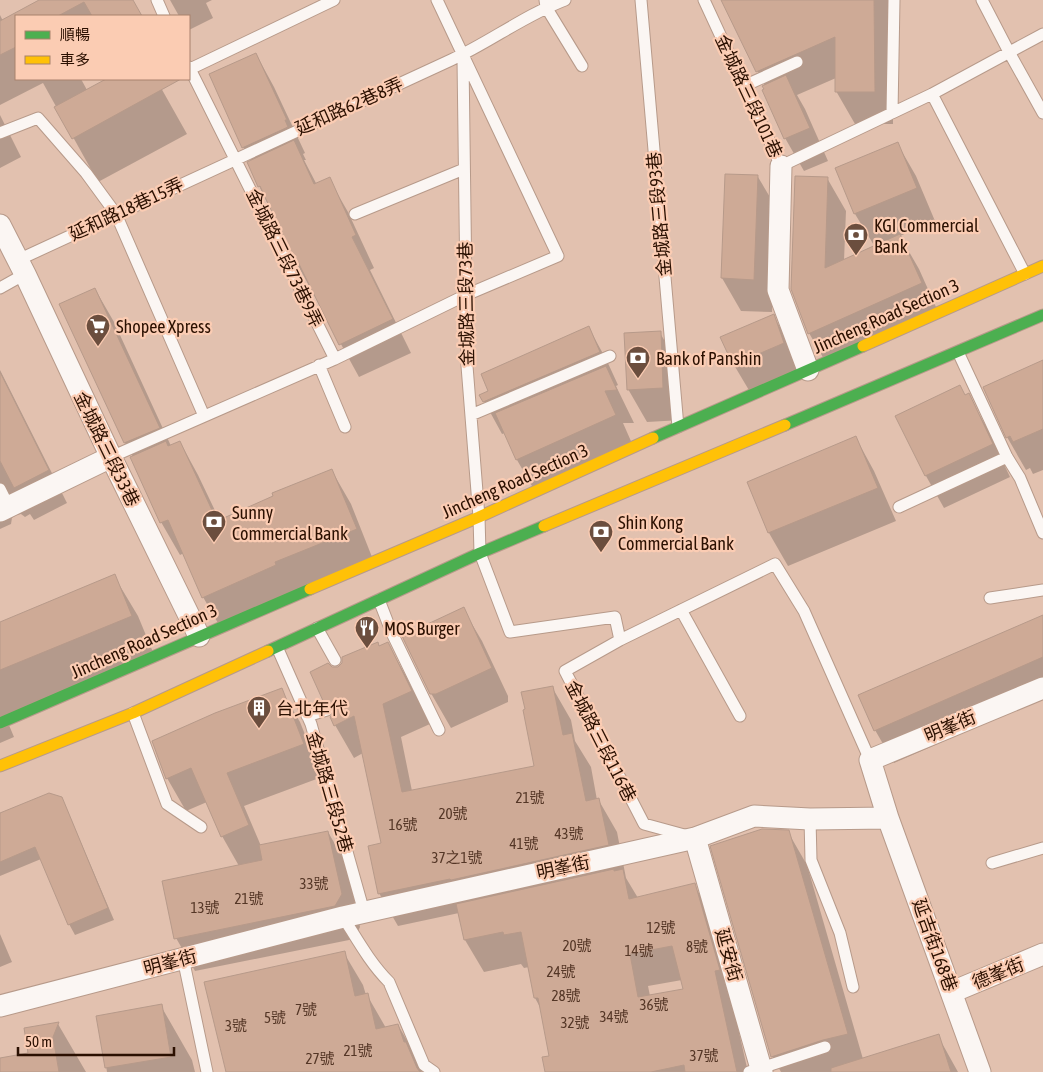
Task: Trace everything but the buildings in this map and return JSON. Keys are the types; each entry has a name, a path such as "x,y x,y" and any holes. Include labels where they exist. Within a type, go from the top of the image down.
{"main road":[{"name":"Jincheng Road Section 3","path":"0,723 479,517 1043,266"},
{"path":"0,766 133,713 480,552 1043,315"}],"street":[{"name":"金城路三段101巷","path":"781,166 778,290 808,370"},
{"name":"金城路三段33巷","path":"0,225 110,457 199,636"},
{"path":"3,502 110,457"},
{"name":"明峯街","path":"870,760 1043,688"},
{"path":"870,760 888,818"},
{"name":"明峯街","path":"0,1006 342,917 695,838 754,816 810,819 888,818"},
{"name":"延吉街168巷","path":"888,818 980,1072"},
{"name":"延安街","path":"695,838 757,1071"},
{"name":"德峯街","path":"952,992 1043,954"}],"lane":[{"path":"157,0 164,15"},
{"path":"190,68 334,0"},
{"path":"110,457 319,364 335,359 466,294 558,256 437,0"},
{"name":"延和路62巷8弄","path":"235,158 462,54 545,4 565,0"},
{"name":"金城路三段93巷","path":"641,0 678,427"},
{"name":"金城路三段101巷","path":"704,0 781,166"},
{"path":"892,113 894,0"},
{"path":"982,0 1043,113"},
{"path":"545,4 582,66"},
{"path":"781,166 932,94 1043,34"},
{"name":"金城路三段73巷","path":"462,54 467,366 480,552"},
{"path":"744,86 796,62"},
{"name":"金城路三段73巷9弄","path":"190,70 335,359"},
{"path":"932,94 1025,274"},
{"path":"0,133 38,118 86,173 116,214 204,416"},
{"name":"延和路18巷15弄","path":"0,288 21,267 116,214 235,158"},
{"path":"355,214 464,169"},
{"path":"958,352 1007,457 1020,478 1043,533"},
{"path":"471,415 610,356"},
{"path":"319,364 345,427"},
{"path":"899,507 1007,457"},
{"path":"480,552 510,632 615,617 620,640 775,564 804,610 870,760"},
{"path":"990,598 1043,590"},
{"path":"379,600 391,631 439,730"},
{"path":"681,610 740,716"},
{"path":"317,628 335,660"},
{"name":"金城路三段116巷","path":"620,640 565,671 644,824 695,838"},
{"name":"金城路三段52巷","path":"277,647 311,724 364,912"},
{"path":"307,716 327,710"},
{"path":"133,713 167,804 201,828"},
{"path":"810,819 811,860 840,933 852,987"},
{"path":"992,863 1043,848"},
{"path":"342,917 379,973 389,982 424,1065 434,1072"},
{"path":"183,958 208,1072"},
{"path":"757,1071 826,1047"}],"traffic: fast":[{"path":"785,425 1043,315"},
{"path":"653,438 863,346"},
{"path":"268,651 480,553 544,526"},
{"path":"0,723 310,589"}],"traffic: slow":[{"path":"863,346 1043,266"},
{"path":"544,526 785,425"},
{"path":"310,589 479,517 653,438"},
{"path":"0,766 133,713 268,651"}],"place":[{"name":"KGI Commercial Bank","path":"856,256"},
{"name":"Shopee Xpress","path":"98,347"},
{"name":"Bank of Panshin","path":"638,379"},
{"name":"Sunny Commercial Bank","path":"214,543"},
{"name":"Shin Kong Commercial Bank","path":"601,553"},
{"name":"MOS Burger","path":"367,649"},
{"name":"台北年代","path":"259,729"}]}
